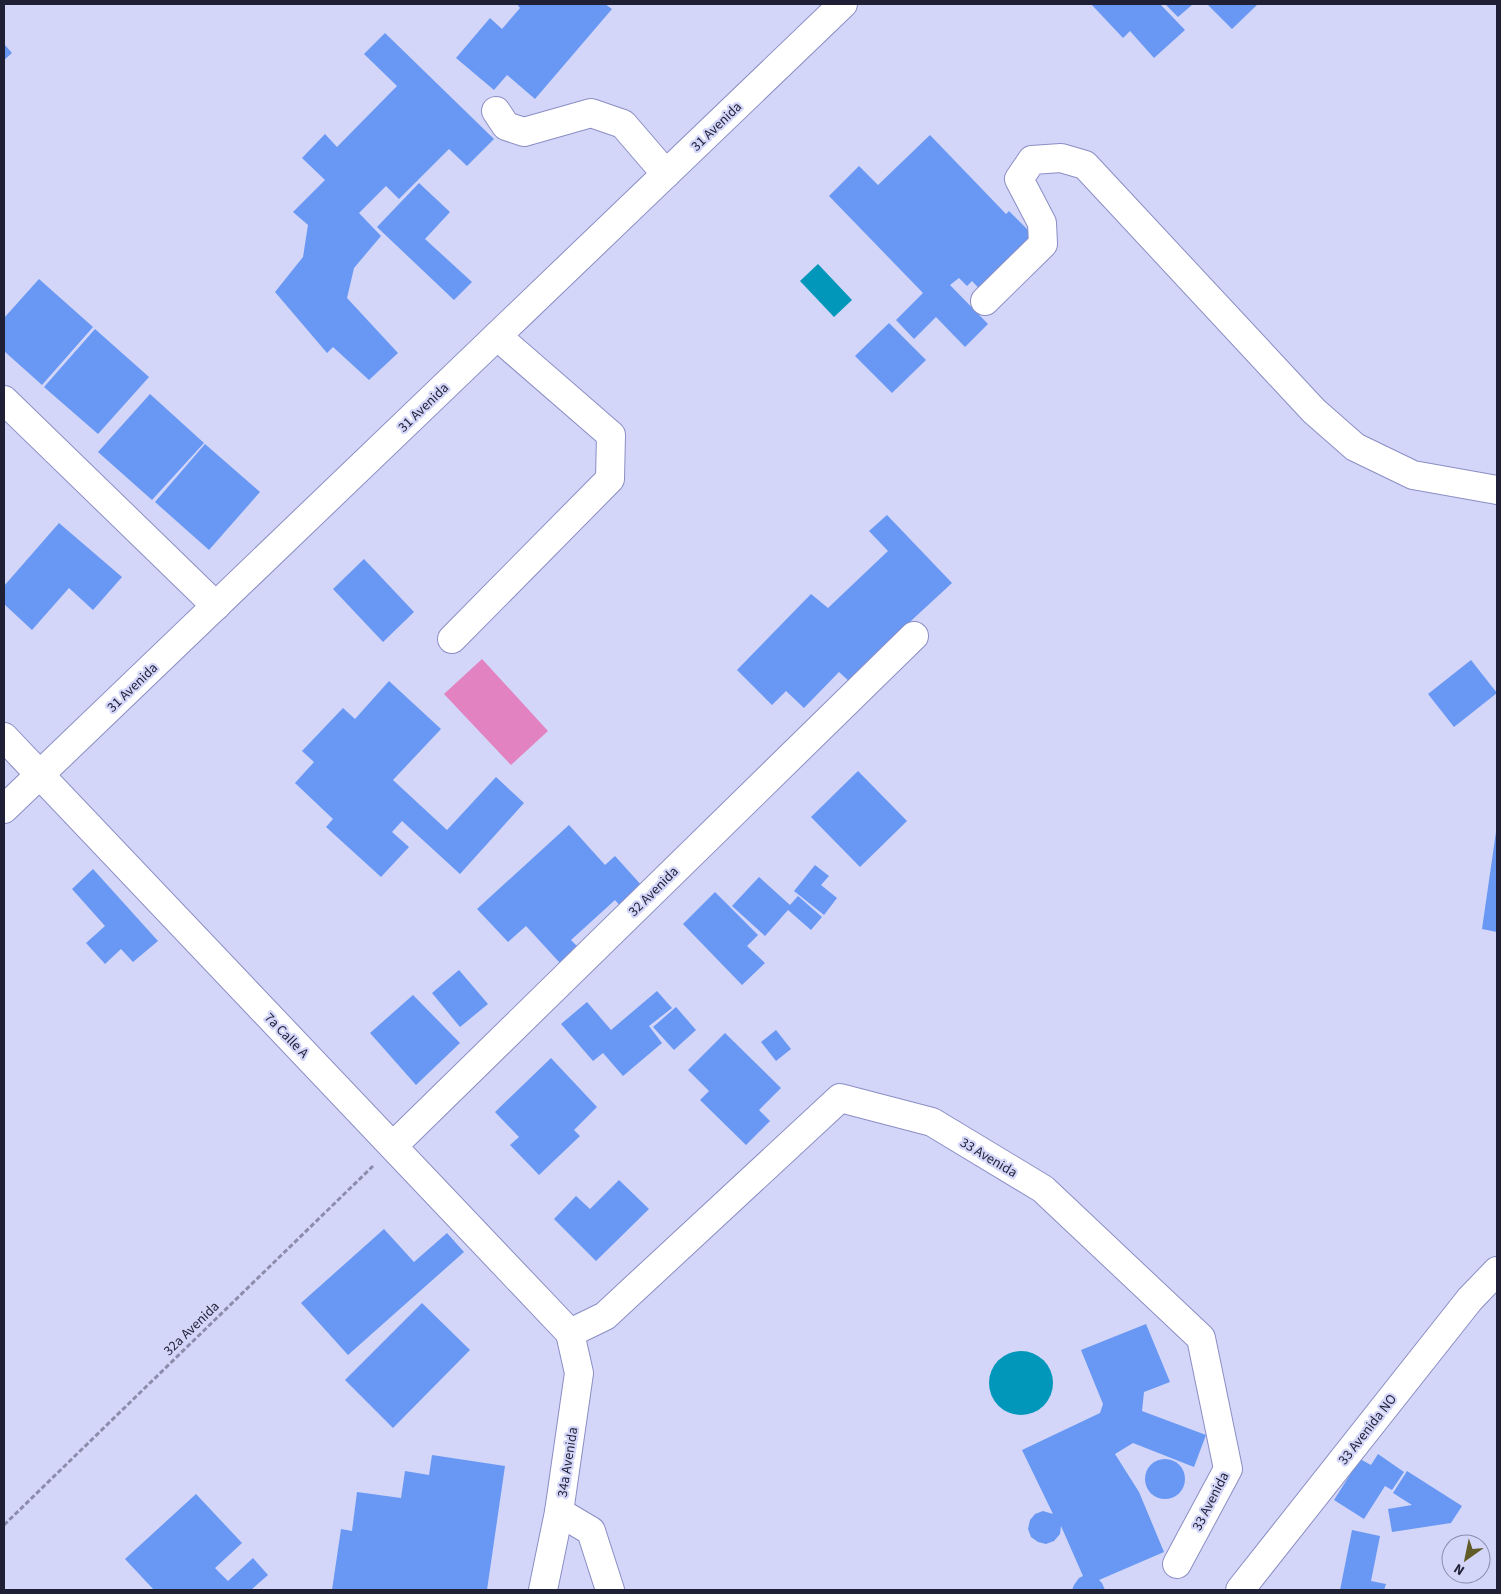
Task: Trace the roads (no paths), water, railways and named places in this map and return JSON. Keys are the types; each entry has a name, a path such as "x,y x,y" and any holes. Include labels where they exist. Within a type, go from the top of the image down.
{"street":[{"name":"31 Avenida","path":"4,809 843,4"},
{"path":"496,110 506,126 524,132 591,113 623,124 666,174"},
{"path":"985,301 1043,244 1042,223 1019,179 1032,160 1061,158 1085,165 1314,411 1355,447 1414,475 1497,490"},
{"path":"452,639 610,479 611,435 497,336"},
{"path":"4,400 216,606"},
{"name":"32 Avenida","path":"393,1146 914,636"},
{"name":"7a Calle A","path":"4,737 570,1333"},
{"name":"33 Avenida","path":"570,1333 605,1316 840,1098 932,1122 1043,1189 1201,1338 1228,1469 1177,1564"},
{"name":"33 Avenida NO","path":"1240,1590 1470,1299 1497,1271"},
{"name":"34a Avenida","path":"543,1590 559,1512 579,1373 570,1333"},
{"path":"559,1512 591,1531 610,1590"}],"water":[{"path":"818,264 852,300 834,317 800,281"},
{"path":"1021,1351 1033,1354 1044,1360 1050,1371 1053,1383 1050,1395 1044,1406 1033,1412 1021,1415 1009,1412 998,1406 992,1395 989,1383 992,1371 998,1360 1009,1354"}]}
